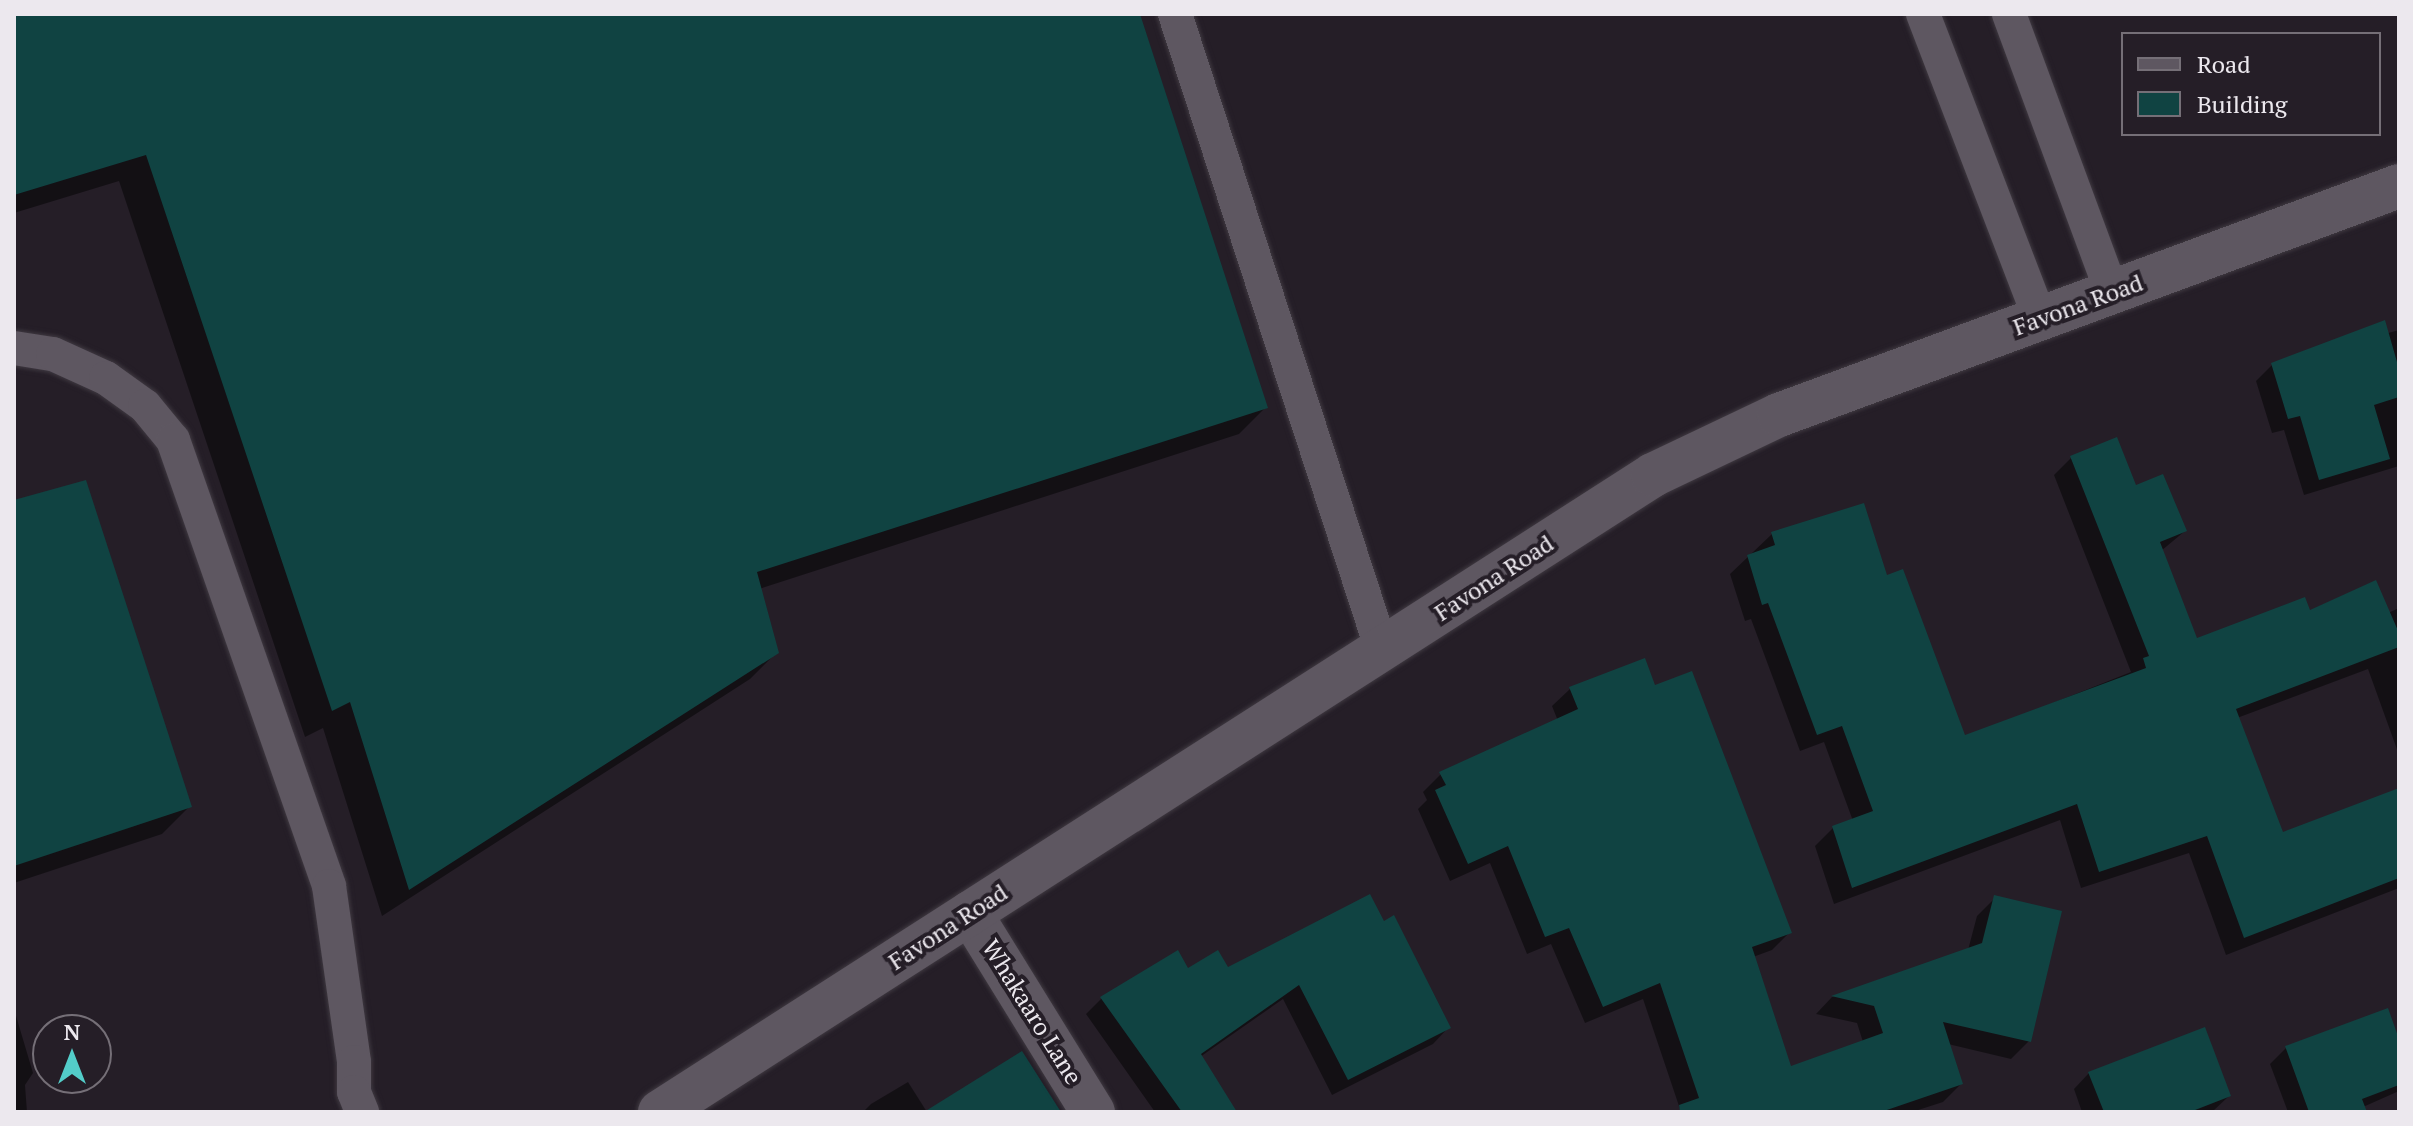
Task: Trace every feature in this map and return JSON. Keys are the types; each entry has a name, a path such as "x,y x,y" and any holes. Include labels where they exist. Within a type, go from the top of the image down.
{"main road":[{"name":"Favona Road","path":"660,1112 1653,475 1779,415 2399,186"},
{"name":"Whakaaro Lane","path":"970,913 1093,1112"}],"lane":[{"path":"1175,14 1382,650"},
{"path":"1923,14 2040,319"},
{"path":"2009,14 2112,292"},
{"path":"14,348 53,354 106,378 145,406 173,440 329,886 354,1062 354,1092 362,1112"}],"building":[{"path":"14,14 1140,14 1268,408 757,572 779,653 409,890 350,702 332,711 146,155 14,195"},
{"path":"2385,320 2399,369 2399,397 2374,405 2390,459 2319,480 2300,416 2288,419 2271,363"},
{"path":"2117,437 2136,485 2163,474 2187,531 2160,542 2197,638 2305,597 2310,610 2376,580 2399,633 2399,647 2236,709 2283,832 2399,788 2399,878 2244,938 2207,836 2099,872 2077,804 1852,888 1832,826 1873,811 1842,726 1817,735 1768,603 1762,605 1747,555 1775,545 1771,532 1864,503 1887,575 1903,569 1965,735 2146,668 2143,658 2149,656 2070,456"},
{"path":"86,480 192,807 14,866 14,500"},
{"path":"1645,658 1655,685 1692,671 1792,933 1752,947 1791,1066 1883,1033 1874,1006 1831,996 1982,943 1994,895 2062,911 2031,1042 1943,1022 1963,1084 1881,1112 1680,1112 1679,1105 1699,1098 1660,983 1603,1007 1569,928 1545,937 1508,846 1468,864 1435,790 1446,785 1439,772 1578,709 1569,687"},
{"path":"1370,894 1384,921 1394,915 1451,1028 1348,1080 1299,985 1201,1054 1237,1112 1182,1112 1100,997 1178,950 1188,968 1218,950 1228,967"},
{"path":"2388,1008 2399,1039 2399,1085 2362,1099 2367,1112 2309,1112 2285,1046"},
{"path":"2205,1027 2231,1096 2190,1112 2104,1112 2088,1072"},
{"path":"1022,1051 1061,1112 924,1112"}]}
